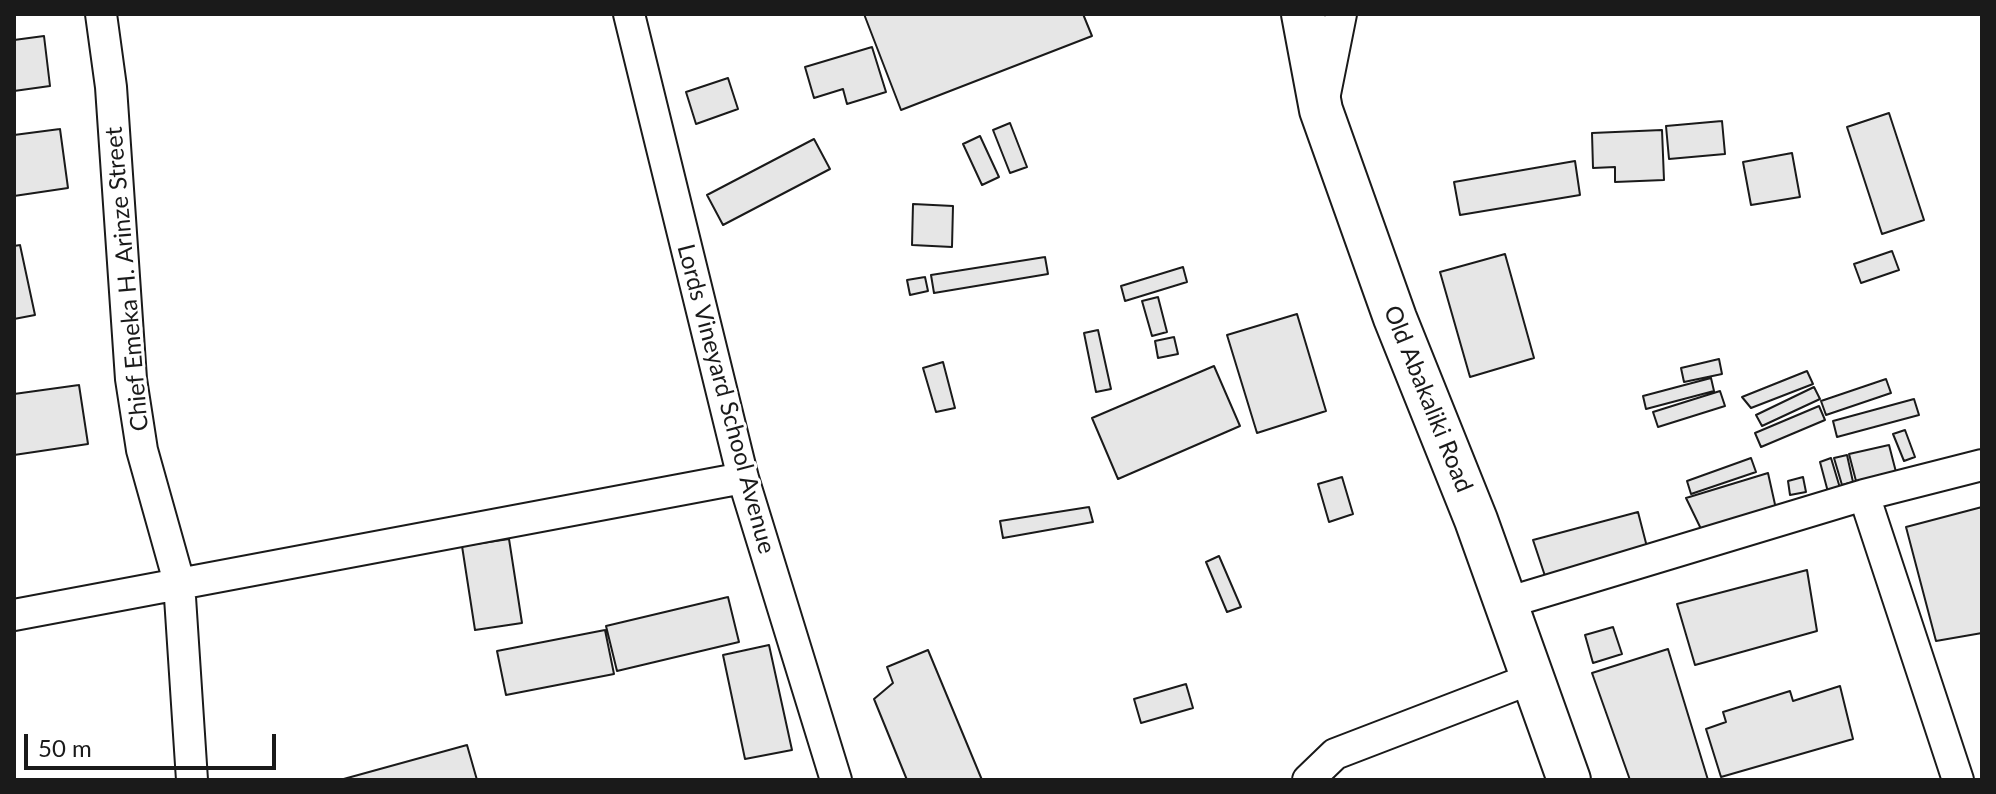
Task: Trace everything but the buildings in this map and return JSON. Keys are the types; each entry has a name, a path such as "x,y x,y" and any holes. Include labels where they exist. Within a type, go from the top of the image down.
{"main road":[{"name":"Old Abakaliki Road","path":"1303,14 1321,110 1395,318 1506,603 1569,780"}],"street":[{"name":"Chief Emeka H. Arinze Street","path":"101,14 111,87 131,379 142,450 179,582 192,780"},
{"name":"Lords Vineyard School Avenue","path":"629,14 743,478 836,780"},
{"path":"1321,110 1341,14"},
{"path":"1506,603 1864,495 1982,465"},
{"path":"14,615 743,478"},
{"path":"1864,495 1958,780"},
{"path":"1308,780 1335,754 1533,678"}]}
